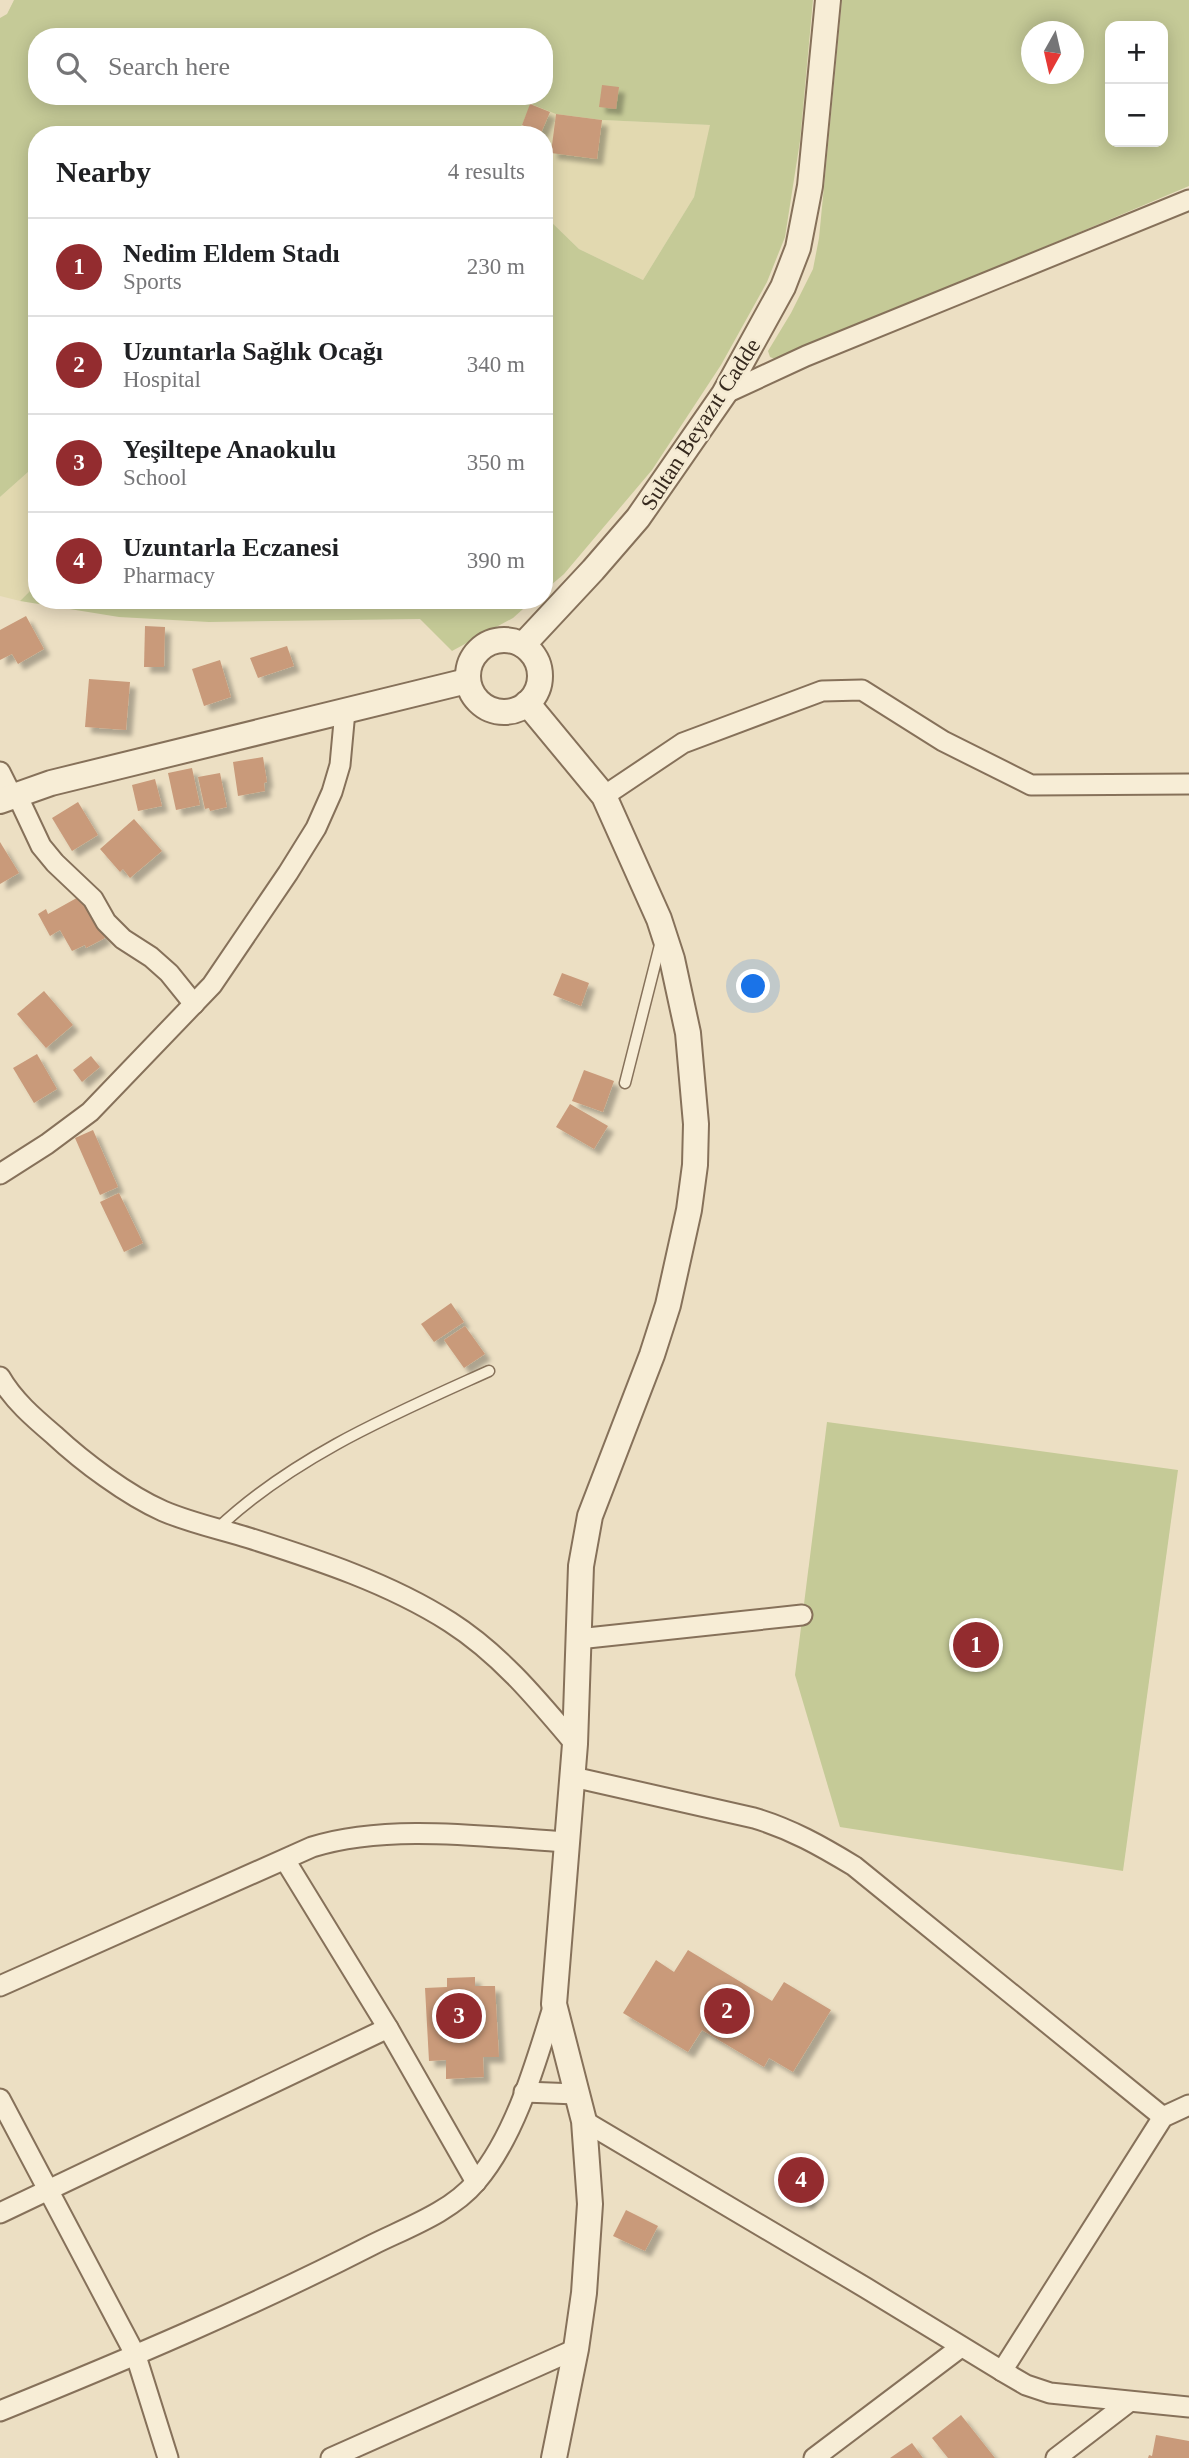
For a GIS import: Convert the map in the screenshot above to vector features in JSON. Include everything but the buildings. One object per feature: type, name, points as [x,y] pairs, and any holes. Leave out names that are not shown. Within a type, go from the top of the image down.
[{"type":"street","name":"Sultan Beyazıt Cadde","points":[[523,645],[638,518],[724,394],[767,320],[799,248],[810,186],[828,0]]},
{"type":"street","points":[[724,394],[806,356],[1189,200]]},
{"type":"street","points":[[512,640],[523,645],[531,652],[540,673],[539,684],[527,703],[504,712],[492,710],[473,694],[467,681],[471,659],[488,643],[512,640]]},
{"type":"street","points":[[10,797],[51,783],[467,681]]},
{"type":"street","points":[[604,796],[683,743],[822,691],[862,690],[943,740],[1031,785],[1189,784]]},
{"type":"street","points":[[0,2411],[136,2356],[404,2229],[462,2196],[476,2182],[503,2140],[524,2092],[554,2004],[573,1777],[581,1566],[590,1516],[652,1355],[668,1304],[687,1222],[695,1165],[696,1124],[688,1033],[672,959],[642,876],[604,796],[527,703]]},
{"type":"street","points":[[0,1174],[90,1112],[194,1004],[219,974],[316,828],[332,792],[340,765],[345,712]]},
{"type":"street","points":[[0,772],[10,797],[55,863],[93,899],[106,922],[123,939],[151,957],[169,973],[194,1004]]},
{"type":"street","points":[[0,1377],[7,1389],[31,1415],[71,1451],[113,1481],[160,1509],[324,1562],[374,1583],[449,1622],[485,1647],[528,1688],[575,1744]]},
{"type":"street","points":[[578,1639],[802,1615]]},
{"type":"street","points":[[573,1777],[754,1818],[781,1826],[814,1841],[854,1866],[1163,2117]]},
{"type":"street","points":[[0,1986],[329,1842],[377,1836],[471,1836],[566,1842]]},
{"type":"street","points":[[285,1860],[388,2028],[476,2182]]},
{"type":"street","points":[[554,2004],[584,2122],[590,2204],[586,2271],[576,2348],[554,2458]]},
{"type":"street","points":[[0,2213],[388,2028]]},
{"type":"street","points":[[524,2092],[578,2094]]},
{"type":"street","points":[[0,2099],[136,2356],[168,2458]]},
{"type":"street","points":[[1002,2371],[1163,2117],[1189,2105]]},
{"type":"street","points":[[584,2122],[1026,2385],[1050,2393],[1189,2407]]},
{"type":"street","points":[[814,2458],[961,2347]]},
{"type":"street","points":[[331,2458],[576,2348]]},
{"type":"street","points":[[1056,2458],[1129,2402]]},
{"type":"lane","points":[[625,1083],[663,931]]},
{"type":"lane","points":[[217,1529],[242,1506],[333,1446],[489,1371]]},
{"type":"shaded area","points":[[530,105],[534,105],[602,120],[711,125],[694,197],[643,280],[579,249],[553,224],[553,126],[522,125]]},
{"type":"shaded area","points":[[28,472],[28,593],[20,601],[0,596],[0,497]]},
{"type":"green space","points":[[14,0],[813,0],[800,141],[785,237],[767,282],[721,365],[652,470],[564,574],[553,583],[553,224],[579,249],[643,280],[694,197],[710,125],[602,120],[556,114],[534,105],[553,105],[553,28],[28,28],[28,105],[531,105],[521,126],[28,126],[28,472],[0,497],[0,18],[7,14]]},
{"type":"green space","points":[[842,0],[1189,0],[1189,186],[777,360],[770,357],[768,351],[813,269],[819,238]]},
{"type":"green space","points":[[28,593],[28,602],[20,601]]},
{"type":"green space","points":[[70,609],[523,609],[513,618],[452,651],[420,619],[209,622],[119,617]]},
{"type":"green space","points":[[827,1422],[1178,1470],[1123,1871],[840,1827],[795,1675]]},
{"type":"place","name":"Nedim Eldem Stadı","points":[[976,1645]]},
{"type":"place","name":"Uzuntarla Sağlık Ocağı","points":[[727,2011]]},
{"type":"place","name":"Yeşiltepe Anaokulu","points":[[459,2016]]},
{"type":"place","name":"Uzuntarla Eczanesi","points":[[801,2180]]}]
